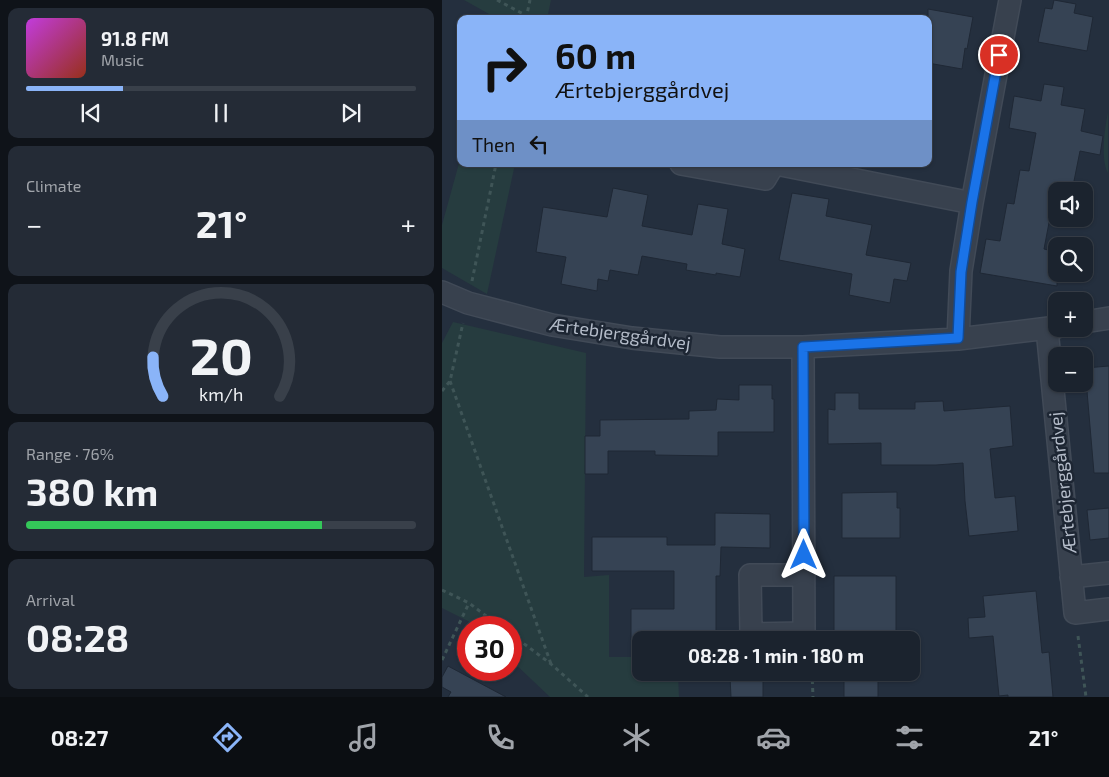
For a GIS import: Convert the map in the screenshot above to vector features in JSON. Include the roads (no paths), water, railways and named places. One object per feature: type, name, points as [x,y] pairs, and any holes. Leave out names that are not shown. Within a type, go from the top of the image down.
[{"type":"street","points":[[958,338],[961,272],[972,202],[1010,0]]},
{"type":"street","points":[[698,167],[765,179],[773,167]]},
{"type":"street","points":[[791,167],[972,202]]},
{"type":"street","name":"Ærtebjerggårdvej","points":[[442,292],[468,302],[552,325],[632,338],[720,347],[803,347],[958,338],[1048,328]]},
{"type":"street","points":[[1093,320],[1108,318]]},
{"type":"street","name":"Ærtebjerggårdvej","points":[[1053,337],[1075,613],[1108,609]]},
{"type":"street","points":[[803,347],[804,575]]},
{"type":"street","name":"Ærtebjerggårdvej","points":[[1071,577],[1108,573]]}]
